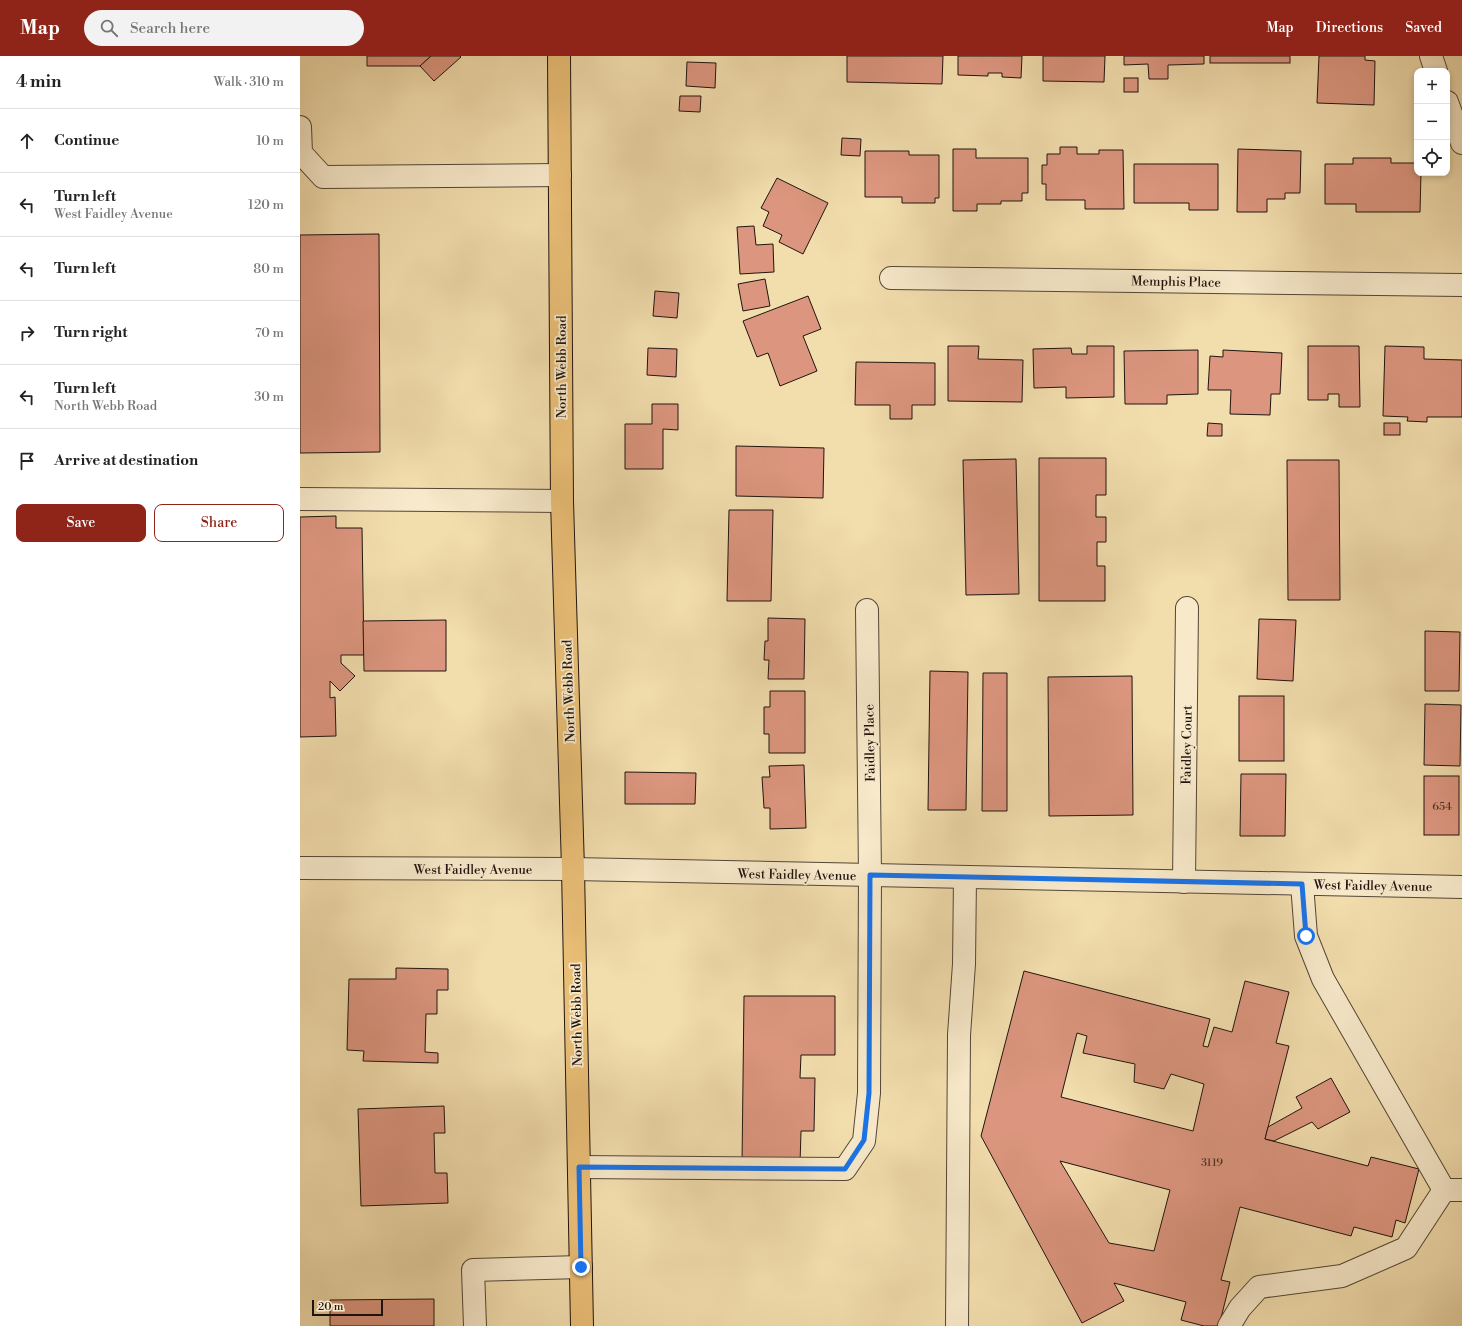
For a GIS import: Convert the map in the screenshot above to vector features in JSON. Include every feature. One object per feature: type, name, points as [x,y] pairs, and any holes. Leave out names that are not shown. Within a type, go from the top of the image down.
[{"type":"main road","name":"North Webb Road","points":[[559,56],[562,501],[573,869],[582,1326]]},
{"type":"street","points":[[1431,56],[1435,68]]},
{"type":"street","points":[[1448,104],[1462,143]]},
{"type":"street","points":[[300,127],[301,153],[323,177],[560,175]]},
{"type":"street","name":"Memphis Place","points":[[891,278],[1462,285]]},
{"type":"street","points":[[300,500],[562,501]]},
{"type":"street","name":"Faidley Court","points":[[1184,882],[1187,608]]},
{"type":"street","name":"Faidley Place","points":[[579,1167],[845,1169],[864,1140],[869,1093],[870,875],[867,610]]},
{"type":"street","name":"West Faidley Avenue","points":[[300,868],[573,869],[1462,887]]},
{"type":"street","points":[[957,1326],[959,1035],[964,964],[965,877]]},
{"type":"street","points":[[1229,1326],[1240,1308],[1259,1287],[1342,1276],[1406,1248],[1453,1190],[1322,979],[1306,936],[1302,884]]},
{"type":"street","points":[[475,1326],[474,1270],[581,1267]]},
{"type":"building","points":[[367,56],[431,56],[420,66],[367,66]]},
{"type":"building","points":[[431,56],[461,57],[434,81],[420,66]]},
{"type":"building","points":[[847,56],[943,56],[942,84],[847,82]]},
{"type":"building","points":[[958,56],[1022,56],[1021,78],[1002,77],[1002,73],[988,73],[988,76],[958,75]]},
{"type":"building","points":[[1043,56],[1105,56],[1104,82],[1043,81]]},
{"type":"building","points":[[1124,56],[1204,56],[1204,64],[1168,65],[1168,79],[1149,79],[1148,64],[1124,65]]},
{"type":"building","points":[[1210,56],[1290,56],[1290,63],[1210,63]]},
{"type":"building","points":[[1319,56],[1365,56],[1365,60],[1375,61],[1374,105],[1317,103]]},
{"type":"building","points":[[687,62],[716,63],[715,88],[686,86]]},
{"type":"building","points":[[1124,78],[1138,78],[1138,92],[1124,92]]},
{"type":"building","points":[[680,96],[701,96],[700,112],[679,111]]},
{"type":"building","points":[[842,138],[861,139],[860,156],[841,155]]},
{"type":"building","points":[[1060,147],[1077,147],[1077,154],[1099,154],[1099,150],[1123,150],[1124,209],[1085,209],[1085,200],[1046,200],[1046,184],[1042,184],[1042,165],[1047,165],[1047,154],[1060,154]]},
{"type":"building","points":[[953,149],[976,149],[976,158],[1028,158],[1028,193],[1022,193],[1022,201],[1001,201],[1001,204],[977,204],[977,211],[953,211]]},
{"type":"building","points":[[1238,149],[1301,151],[1300,193],[1285,193],[1285,199],[1267,199],[1267,212],[1237,212]]},
{"type":"building","points":[[865,151],[909,151],[909,155],[939,155],[939,198],[935,198],[935,203],[902,203],[902,197],[865,197]]},
{"type":"building","points":[[1353,158],[1391,158],[1391,163],[1414,163],[1414,176],[1421,176],[1420,212],[1356,212],[1356,204],[1325,204],[1325,164],[1353,164]]},
{"type":"building","points":[[1134,164],[1218,164],[1218,210],[1189,210],[1189,203],[1134,203]]},
{"type":"building","points":[[777,178],[828,203],[803,254],[779,242],[782,235],[763,226],[769,212],[761,208]]},
{"type":"building","points":[[754,226],[756,245],[773,244],[774,272],[740,274],[737,227]]},
{"type":"building","points":[[379,234],[380,452],[300,453],[300,235]]},
{"type":"building","points":[[765,279],[770,306],[743,311],[738,284]]},
{"type":"building","points":[[655,291],[679,293],[677,318],[653,316]]},
{"type":"building","points":[[808,296],[821,329],[803,336],[817,371],[780,386],[768,353],[757,357],[743,321]]},
{"type":"building","points":[[948,346],[979,346],[978,359],[1023,360],[1022,402],[948,401]]},
{"type":"building","points":[[1087,346],[1114,346],[1114,397],[1066,398],[1066,387],[1034,388],[1033,349],[1071,348],[1072,354],[1087,354]]},
{"type":"building","points":[[1308,346],[1359,346],[1360,407],[1339,407],[1339,394],[1328,394],[1328,400],[1308,400]]},
{"type":"building","points":[[1385,346],[1424,347],[1424,359],[1462,360],[1462,417],[1427,417],[1427,422],[1407,421],[1408,417],[1383,416]]},
{"type":"building","points":[[648,348],[677,349],[676,377],[647,375]]},
{"type":"building","points":[[1198,350],[1198,394],[1167,395],[1167,404],[1125,404],[1124,351]]},
{"type":"building","points":[[1223,350],[1282,353],[1280,394],[1271,394],[1270,415],[1230,414],[1231,390],[1208,390],[1210,356],[1223,357]]},
{"type":"building","points":[[856,362],[935,363],[935,405],[912,405],[912,419],[890,419],[890,405],[855,405]]},
{"type":"building","points":[[652,404],[678,404],[678,430],[663,429],[663,469],[625,469],[625,424],[652,424]]},
{"type":"building","points":[[1208,423],[1222,424],[1222,436],[1207,436]]},
{"type":"building","points":[[1384,423],[1400,423],[1400,435],[1384,435]]},
{"type":"building","points":[[736,446],[824,448],[823,498],[736,496]]},
{"type":"building","points":[[1039,458],[1106,458],[1106,495],[1096,495],[1096,517],[1106,517],[1106,542],[1097,542],[1097,566],[1105,566],[1105,601],[1039,601]]},
{"type":"building","points":[[1016,459],[1019,594],[966,595],[963,460]]},
{"type":"building","points":[[1287,460],[1339,460],[1340,600],[1288,600]]},
{"type":"building","points":[[729,510],[773,510],[771,601],[727,601]]},
{"type":"building","points":[[336,516],[336,528],[362,528],[364,655],[341,655],[341,663],[355,676],[340,691],[330,681],[330,698],[335,697],[336,736],[300,737],[300,517]]},
{"type":"building","points":[[768,618],[805,619],[804,679],[768,679],[769,660],[764,660],[765,641],[768,641]]},
{"type":"building","points":[[1259,619],[1296,620],[1293,681],[1257,679]]},
{"type":"building","points":[[446,620],[446,671],[364,671],[363,621]]},
{"type":"building","points":[[1425,631],[1460,632],[1459,691],[1425,691]]},
{"type":"building","points":[[930,671],[968,672],[966,810],[928,810]]},
{"type":"building","points":[[983,673],[1007,673],[1007,811],[982,811]]},
{"type":"building","points":[[1132,676],[1133,815],[1049,816],[1048,677]]},
{"type":"building","points":[[770,691],[805,691],[805,753],[769,753],[769,734],[764,734],[764,707],[770,707]]},
{"type":"building","points":[[1239,696],[1284,696],[1284,761],[1239,761]]},
{"type":"building","points":[[1425,704],[1461,705],[1460,766],[1424,765]]},
{"type":"building","points":[[804,765],[806,828],[770,829],[770,808],[764,808],[762,777],[770,777],[769,766]]},
{"type":"building","points":[[625,772],[696,773],[695,804],[625,804]]},
{"type":"building","points":[[1241,774],[1286,774],[1285,836],[1240,836]]},
{"type":"building","points":[[1424,776],[1459,776],[1459,835],[1424,835]]},
{"type":"building","points":[[396,968],[448,969],[448,990],[437,990],[437,1014],[426,1014],[425,1052],[438,1053],[438,1063],[363,1061],[364,1051],[347,1050],[349,979],[396,979]]},
{"type":"building","points":[[1024,971],[1210,1019],[1203,1046],[1208,1047],[1214,1027],[1232,1032],[1245,981],[1289,992],[1276,1043],[1289,1046],[1265,1139],[1368,1166],[1371,1157],[1419,1169],[1405,1223],[1396,1220],[1392,1237],[1354,1227],[1351,1236],[1240,1207],[1221,1280],[1230,1282],[1219,1326],[1204,1326],[1181,1320],[1186,1302],[1114,1283],[1124,1301],[1082,1323],[981,1136]],"holes":[[[1077,1033],[1087,1036],[1083,1053],[1135,1064],[1134,1082],[1164,1089],[1171,1074],[1204,1084],[1193,1131],[1061,1097]],[[1060,1161],[1170,1190],[1154,1251],[1109,1243]]]},
{"type":"building","points":[[744,996],[835,996],[835,1055],[801,1055],[800,1078],[815,1078],[814,1131],[801,1131],[800,1164],[742,1164]]},
{"type":"building","points":[[1331,1078],[1350,1112],[1318,1129],[1312,1122],[1274,1141],[1265,1139],[1268,1127],[1302,1108],[1296,1097]]},
{"type":"building","points":[[444,1106],[445,1133],[434,1133],[435,1173],[447,1173],[448,1203],[361,1206],[358,1109]]},
{"type":"building","points":[[434,1299],[434,1326],[330,1326],[330,1300]]},
{"type":"route","points":[[581,1267],[579,1167],[845,1169],[864,1140],[869,1093],[870,875],[1302,884],[1306,936]]}]
